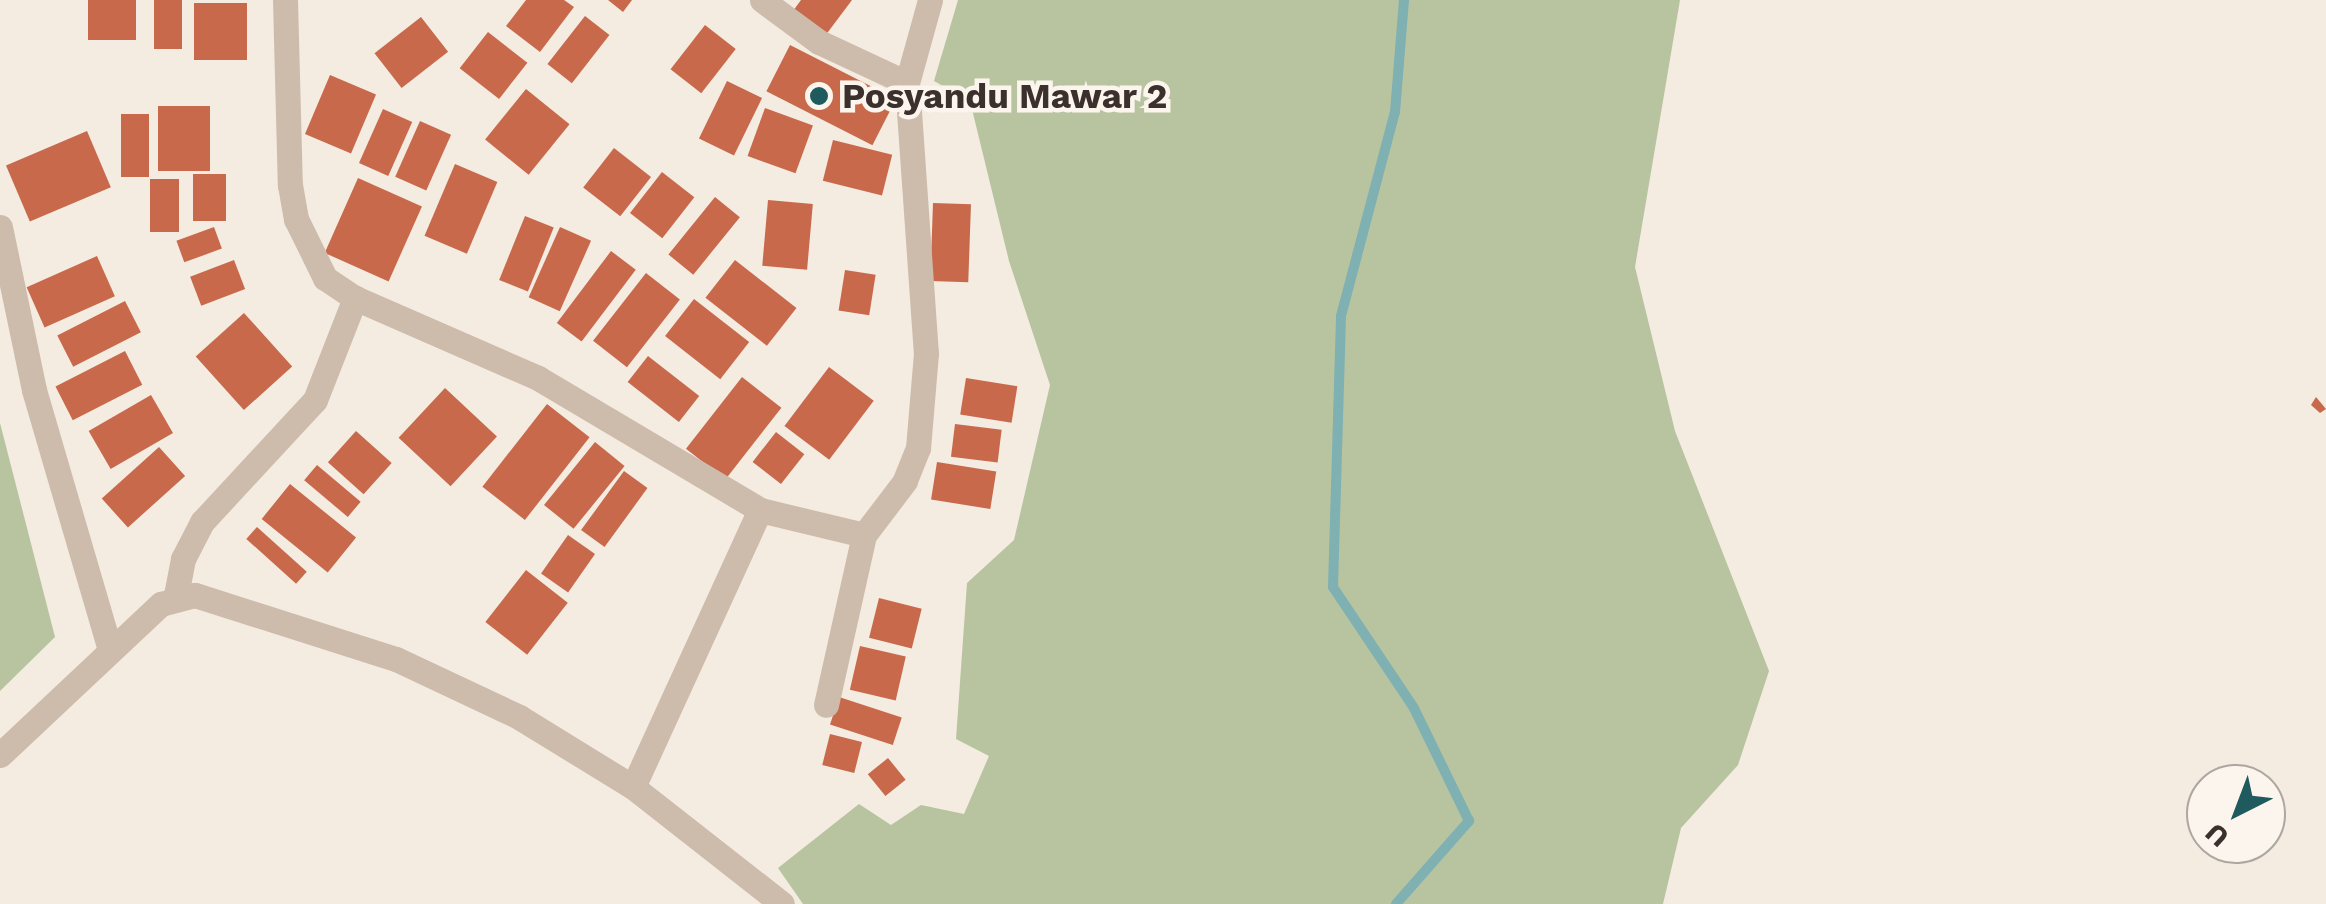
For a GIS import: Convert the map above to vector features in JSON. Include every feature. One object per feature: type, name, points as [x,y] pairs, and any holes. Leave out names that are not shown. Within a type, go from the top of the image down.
[{"type":"street","points":[[285,0],[296,219],[326,278],[355,298],[538,378],[760,510],[864,536]]},
{"type":"street","points":[[762,0],[818,42],[907,83]]},
{"type":"street","points":[[826,705],[864,536],[905,480],[918,448],[926,353],[907,83],[930,0]]},
{"type":"street","points":[[0,227],[34,390],[110,650]]},
{"type":"street","points":[[0,755],[110,650],[176,595],[183,559],[202,522],[314,400],[355,298]]},
{"type":"street","points":[[633,787],[760,510]]},
{"type":"street","points":[[176,595],[195,595],[396,658],[519,717],[633,787],[782,904]]},
{"type":"green space","points":[[958,0],[1680,0],[1635,267],[1675,431],[1769,671],[1738,765],[1681,828],[1663,904],[803,904],[778,868],[859,804],[891,825],[921,805],[964,814],[989,756],[956,739],[967,583],[1014,540],[1050,385],[1009,261],[970,101],[934,81]]},
{"type":"green space","points":[[0,423],[55,637],[0,691]]},
{"type":"building","points":[[88,0],[136,0],[136,40],[88,40]]},
{"type":"building","points":[[154,0],[182,0],[182,49],[154,49]]},
{"type":"building","points":[[526,0],[564,0],[574,7],[540,52],[506,26]]},
{"type":"building","points":[[608,0],[632,0],[623,12]]},
{"type":"building","points":[[801,0],[852,0],[825,36],[793,11]]},
{"type":"building","points":[[194,3],[247,3],[247,60],[194,60]]},
{"type":"building","points":[[585,16],[609,35],[572,83],[547,64]]},
{"type":"building","points":[[421,17],[448,52],[402,88],[375,53]]},
{"type":"building","points":[[705,25],[736,49],[701,93],[671,69]]},
{"type":"building","points":[[488,32],[527,63],[499,99],[460,68]]},
{"type":"building","points":[[790,45],[896,99],[872,145],[766,91]]},
{"type":"building","points":[[330,75],[376,95],[351,153],[305,134]]},
{"type":"building","points":[[727,81],[762,98],[734,156],[699,139]]},
{"type":"building","points":[[526,89],[570,124],[529,175],[485,140]]},
{"type":"building","points":[[158,106],[210,106],[210,171],[158,171]]},
{"type":"building","points":[[765,108],[813,125],[795,173],[748,156]]},
{"type":"building","points":[[383,109],[412,122],[388,176],[359,163]]},
{"type":"building","points":[[121,114],[149,114],[149,177],[121,177]]},
{"type":"building","points":[[420,121],[451,135],[426,191],[395,177]]},
{"type":"building","points":[[87,131],[111,187],[30,222],[6,165]]},
{"type":"building","points":[[833,140],[892,155],[882,196],[823,181]]},
{"type":"building","points":[[614,148],[651,177],[620,216],[583,187]]},
{"type":"building","points":[[455,164],[497,182],[467,254],[425,236]]},
{"type":"building","points":[[662,172],[694,197],[662,238],[630,213]]},
{"type":"building","points":[[193,174],[226,174],[226,221],[193,221]]},
{"type":"building","points":[[358,178],[422,206],[389,281],[325,253]]},
{"type":"building","points":[[150,179],[179,179],[179,232],[150,232]]},
{"type":"building","points":[[715,197],[740,217],[693,275],[668,255]]},
{"type":"building","points":[[768,200],[813,204],[807,270],[762,266]]},
{"type":"building","points":[[933,203],[971,204],[968,282],[930,281]]},
{"type":"building","points":[[525,216],[554,228],[528,292],[499,280]]},
{"type":"building","points":[[214,227],[222,249],[184,262],[176,241]]},
{"type":"building","points":[[560,227],[591,241],[560,311],[529,297]]},
{"type":"building","points":[[611,251],[636,270],[582,342],[557,323]]},
{"type":"building","points":[[97,256],[115,296],[45,328],[27,287]]},
{"type":"building","points":[[234,260],[245,289],[201,306],[190,277]]},
{"type":"building","points":[[735,260],[796,308],[767,346],[705,298]]},
{"type":"building","points":[[845,270],[876,275],[869,315],[839,310]]},
{"type":"building","points":[[646,273],[680,299],[627,367],[593,341]]},
{"type":"building","points":[[694,299],[749,342],[720,379],[665,336]]},
{"type":"building","points":[[125,301],[141,332],[73,367],[57,336]]},
{"type":"building","points":[[244,313],[292,367],[244,410],[196,356]]},
{"type":"building","points":[[125,351],[142,385],[73,420],[56,386]]},
{"type":"building","points":[[648,356],[699,396],[679,422],[628,382]]},
{"type":"building","points":[[829,367],[874,401],[829,460],[784,426]]},
{"type":"building","points":[[742,377],[781,408],[725,479],[686,449]]},
{"type":"building","points":[[966,378],[1017,386],[1012,423],[960,415]]},
{"type":"building","points":[[445,388],[497,436],[451,486],[399,438]]},
{"type":"building","points":[[151,395],[173,433],[111,469],[89,431]]},
{"type":"building","points":[[2316,397],[2326,409],[2320,413],[2311,405]]},
{"type":"building","points":[[547,404],[590,437],[525,520],[482,487]]},
{"type":"building","points":[[955,424],[1002,430],[998,462],[951,457]]},
{"type":"building","points":[[356,431],[392,463],[364,494],[328,462]]},
{"type":"building","points":[[776,432],[804,454],[781,484],[753,462]]},
{"type":"building","points":[[595,442],[625,466],[574,529],[544,505]]},
{"type":"building","points":[[159,447],[185,476],[128,528],[102,499]]},
{"type":"building","points":[[937,462],[996,471],[990,509],[931,500]]},
{"type":"building","points":[[317,465],[361,502],[348,517],[304,480]]},
{"type":"building","points":[[624,471],[647,488],[605,547],[581,530]]},
{"type":"building","points":[[290,484],[356,537],[328,572],[262,519]]},
{"type":"building","points":[[257,527],[307,572],[296,584],[246,539]]},
{"type":"building","points":[[568,535],[595,554],[568,592],[541,574]]},
{"type":"building","points":[[526,570],[568,603],[527,655],[485,622]]},
{"type":"building","points":[[879,598],[922,609],[912,648],[869,638]]},
{"type":"building","points":[[860,646],[906,657],[896,700],[850,690]]},
{"type":"building","points":[[839,697],[902,717],[893,745],[830,725]]},
{"type":"building","points":[[830,734],[862,742],[854,773],[822,765]]},
{"type":"building","points":[[888,758],[906,780],[885,796],[868,774]]},
{"type":"waterway","points":[[1396,904],[1469,821],[1414,708],[1333,587],[1341,316],[1395,112],[1404,0]]},
{"type":"place","name":"Posyandu Mawar 2","points":[[819,96]]}]
